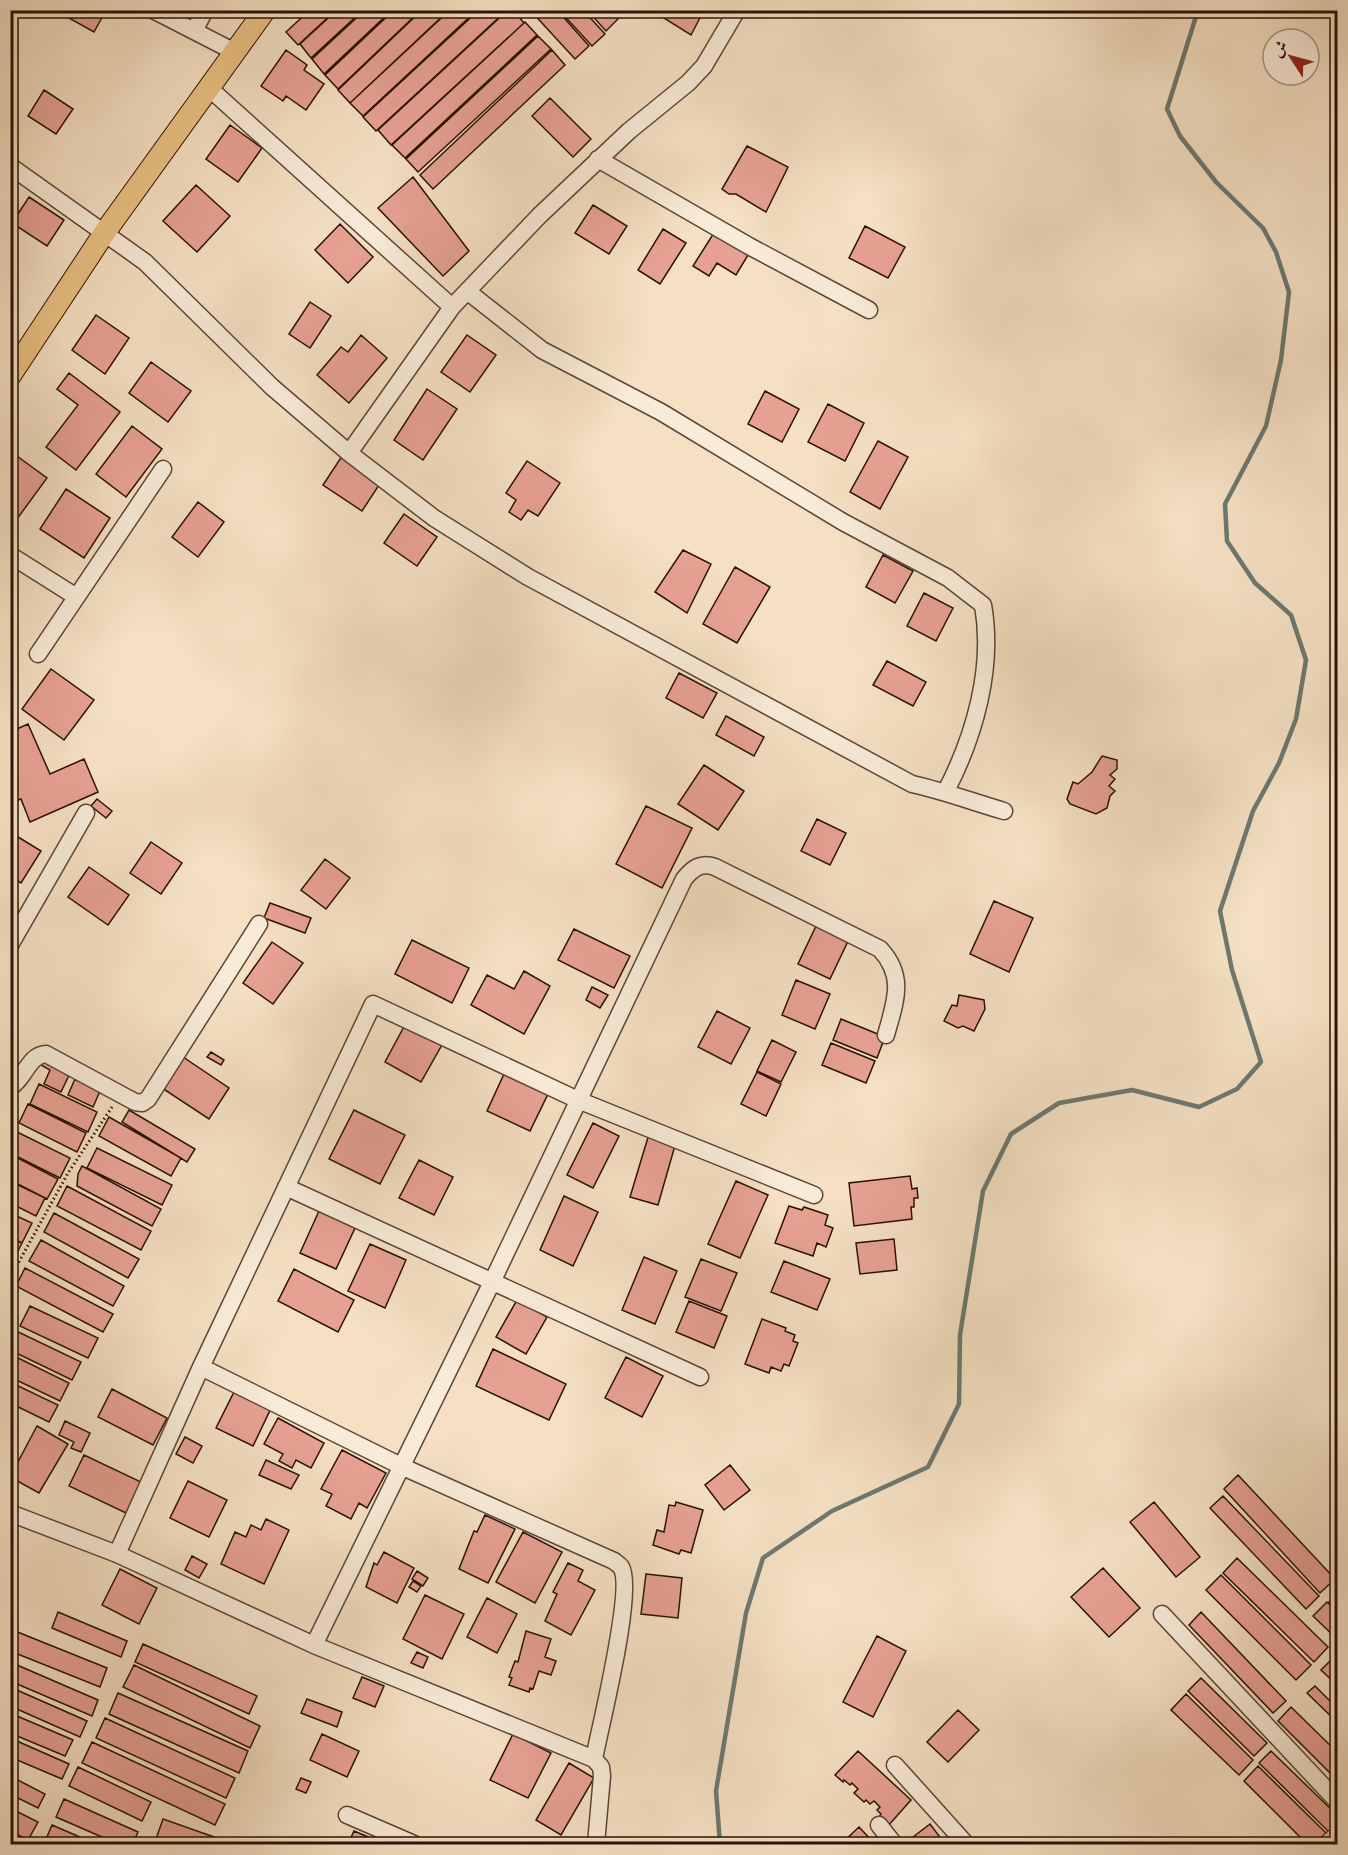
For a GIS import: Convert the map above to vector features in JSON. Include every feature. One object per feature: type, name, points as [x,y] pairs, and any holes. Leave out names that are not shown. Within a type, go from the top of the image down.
[{"type":"main road","points":[[10,375],[105,232],[265,10]]},
{"type":"main road","points":[[1330,1845],[1338,1837]]},
{"type":"street","points":[[153,10],[235,52]]},
{"type":"street","points":[[194,31],[205,10]]},
{"type":"street","points":[[349,453],[452,307],[598,159],[704,66],[737,10]]},
{"type":"street","points":[[209,88],[452,307]]},
{"type":"street","points":[[598,159],[749,246],[869,310]]},
{"type":"street","points":[[10,166],[105,232],[168,283],[265,380],[349,453],[434,518],[528,577],[912,784],[946,791],[968,801],[1004,811]]},
{"type":"street","points":[[467,291],[542,350],[661,412],[843,522],[948,578],[982,605],[988,634],[982,684],[964,756],[946,791]]},
{"type":"street","points":[[39,654],[75,596],[163,469]]},
{"type":"street","points":[[10,555],[75,596]]},
{"type":"street","points":[[10,945],[86,813]]},
{"type":"street","points":[[314,1645],[492,1282],[684,879],[693,869],[702,865],[716,867],[880,949],[892,962],[897,989],[886,1035]]},
{"type":"street","points":[[10,1087],[20,1080],[34,1058],[46,1054],[135,1102],[142,1103],[148,1099],[259,924]]},
{"type":"street","points":[[117,1554],[201,1367],[373,1004],[578,1101],[814,1194]]},
{"type":"street","points":[[286,1187],[700,1377]]},
{"type":"street","points":[[201,1367],[402,1467],[614,1561],[621,1567],[624,1577],[622,1611],[594,1759]]},
{"type":"street","points":[[10,1513],[117,1554],[314,1645],[594,1759],[601,1767],[602,1776],[596,1845]]},
{"type":"street","points":[[1162,1614],[1338,1802]]},
{"type":"street","points":[[895,1765],[966,1845]]},
{"type":"street","points":[[347,1815],[414,1845]]},
{"type":"street","points":[[879,1825],[894,1845]]},
{"type":"path","points":[[10,1278],[68,1173],[121,1093]]},
{"type":"building","points":[[10,10],[21,10],[10,25]]},
{"type":"building","points":[[70,10],[106,10],[94,32],[67,17]]},
{"type":"building","points":[[310,10],[336,10],[298,45],[286,32]]},
{"type":"building","points":[[337,10],[363,10],[311,58],[300,44]]},
{"type":"building","points":[[365,10],[392,10],[324,74],[312,59]]},
{"type":"building","points":[[394,10],[421,10],[338,89],[325,75]]},
{"type":"building","points":[[422,10],[449,10],[350,103],[338,90]]},
{"type":"building","points":[[450,10],[477,10],[363,116],[350,103]]},
{"type":"building","points":[[479,10],[507,10],[376,131],[363,117]]},
{"type":"building","points":[[508,10],[513,10],[524,23],[391,145],[378,130]]},
{"type":"building","points":[[530,10],[557,10],[589,46],[575,59]]},
{"type":"building","points":[[559,10],[583,10],[605,34],[592,46]]},
{"type":"building","points":[[587,10],[611,10],[618,19],[606,31]]},
{"type":"building","points":[[651,10],[704,10],[691,35]]},
{"type":"building","points":[[525,22],[537,35],[405,158],[392,145]]},
{"type":"building","points":[[538,36],[551,49],[418,172],[406,159]]},
{"type":"building","points":[[286,50],[307,65],[304,70],[324,84],[306,110],[286,96],[283,101],[261,86]]},
{"type":"building","points":[[552,50],[565,65],[433,189],[420,175]]},
{"type":"building","points":[[44,90],[73,109],[56,134],[28,116]]},
{"type":"building","points":[[550,98],[591,139],[573,157],[532,116]]},
{"type":"building","points":[[230,125],[262,148],[238,182],[206,159]]},
{"type":"building","points":[[747,146],[788,167],[766,212],[736,194],[729,194],[722,189]]},
{"type":"building","points":[[413,177],[469,251],[443,276],[378,208]]},
{"type":"building","points":[[196,185],[230,216],[197,252],[163,221]]},
{"type":"building","points":[[29,197],[64,220],[47,246],[12,223]]},
{"type":"building","points":[[593,205],[627,226],[609,254],[575,233]]},
{"type":"building","points":[[340,224],[373,257],[348,283],[315,250]]},
{"type":"building","points":[[865,226],[905,247],[888,278],[849,258]]},
{"type":"building","points":[[717,228],[751,250],[736,275],[717,263],[709,276],[693,266]]},
{"type":"building","points":[[663,229],[686,243],[660,284],[638,270]]},
{"type":"building","points":[[310,302],[331,316],[310,348],[289,334]]},
{"type":"building","points":[[96,315],[129,338],[105,374],[72,350]]},
{"type":"building","points":[[361,335],[387,358],[349,403],[317,375],[341,347],[348,352]]},
{"type":"building","points":[[467,335],[496,355],[470,392],[441,372]]},
{"type":"building","points":[[151,362],[191,391],[168,422],[129,393]]},
{"type":"building","points":[[69,373],[120,412],[76,470],[46,447],[78,405],[57,389]]},
{"type":"building","points":[[427,389],[457,409],[423,460],[394,440]]},
{"type":"building","points":[[765,391],[799,409],[782,442],[748,424]]},
{"type":"building","points":[[828,404],[864,423],[845,461],[808,442]]},
{"type":"building","points":[[132,426],[162,449],[126,497],[96,474]]},
{"type":"building","points":[[878,441],[908,457],[880,509],[850,492]]},
{"type":"building","points":[[10,451],[47,478],[14,523],[10,521]]},
{"type":"building","points":[[342,456],[381,482],[362,511],[323,485]]},
{"type":"building","points":[[527,461],[560,483],[538,516],[528,510],[521,520],[509,512],[516,500],[506,493]]},
{"type":"building","points":[[66,489],[110,518],[84,558],[40,529]]},
{"type":"building","points":[[198,502],[224,522],[198,557],[172,537]]},
{"type":"building","points":[[404,514],[437,537],[417,566],[384,543]]},
{"type":"building","points":[[683,550],[711,564],[687,613],[655,592]]},
{"type":"building","points":[[883,555],[913,571],[895,603],[866,587]]},
{"type":"building","points":[[735,567],[770,587],[737,643],[703,624]]},
{"type":"building","points":[[924,593],[953,608],[936,641],[907,626]]},
{"type":"building","points":[[887,661],[926,682],[913,706],[873,685]]},
{"type":"building","points":[[51,669],[94,700],[64,740],[22,709]]},
{"type":"building","points":[[679,673],[717,693],[703,718],[666,698]]},
{"type":"building","points":[[726,716],[764,737],[754,756],[716,735]]},
{"type":"building","points":[[28,724],[50,774],[84,759],[98,792],[30,822],[21,799],[10,803],[10,764],[14,762],[10,755],[10,732]]},
{"type":"building","points":[[1102,756],[1117,760],[1117,769],[1110,775],[1115,779],[1109,786],[1115,791],[1110,796],[1107,808],[1096,814],[1070,804],[1067,799],[1073,782],[1078,784],[1092,772]]},
{"type":"building","points":[[704,765],[744,791],[718,830],[678,804]]},
{"type":"building","points":[[97,799],[112,811],[106,818],[91,806]]},
{"type":"building","points":[[646,806],[692,828],[662,888],[616,864]]},
{"type":"building","points":[[817,819],[846,833],[830,865],[801,851]]},
{"type":"building","points":[[10,832],[41,851],[21,883],[10,876]]},
{"type":"building","points":[[151,842],[182,863],[161,894],[130,873]]},
{"type":"building","points":[[325,859],[350,878],[326,909],[301,890]]},
{"type":"building","points":[[89,867],[129,895],[108,925],[68,897]]},
{"type":"building","points":[[994,901],[1033,918],[1009,972],[970,954]]},
{"type":"building","points":[[270,903],[311,918],[305,933],[264,918]]},
{"type":"building","points":[[817,924],[849,939],[830,979],[798,964]]},
{"type":"building","points":[[574,929],[630,956],[614,988],[558,960]]},
{"type":"building","points":[[412,940],[469,968],[452,1003],[395,974]]},
{"type":"building","points":[[272,942],[303,963],[273,1004],[243,983]]},
{"type":"building","points":[[524,971],[550,986],[524,1034],[471,1005],[487,975],[514,989]]},
{"type":"building","points":[[796,980],[830,994],[815,1029],[782,1015]]},
{"type":"building","points":[[592,987],[608,995],[600,1008],[586,1000]]},
{"type":"building","points":[[959,995],[984,1000],[985,1009],[974,1031],[963,1026],[958,1028],[944,1021],[952,1005],[957,1006]]},
{"type":"building","points":[[717,1011],[750,1028],[731,1064],[698,1047]]},
{"type":"building","points":[[841,1019],[885,1037],[877,1058],[833,1040]]},
{"type":"building","points":[[406,1023],[443,1043],[421,1082],[385,1062]]},
{"type":"building","points":[[772,1040],[796,1052],[781,1082],[757,1071]]},
{"type":"building","points":[[831,1043],[875,1061],[866,1083],[822,1065]]},
{"type":"building","points":[[211,1052],[224,1060],[221,1065],[207,1057]]},
{"type":"building","points":[[183,1057],[229,1088],[209,1119],[162,1088]]},
{"type":"building","points":[[44,1058],[71,1071],[61,1092],[44,1084],[50,1070],[41,1065]]},
{"type":"building","points":[[757,1072],[781,1084],[766,1116],[741,1104]]},
{"type":"building","points":[[504,1074],[548,1094],[530,1131],[487,1111]]},
{"type":"building","points":[[75,1079],[100,1091],[93,1107],[68,1095]]},
{"type":"building","points":[[39,1084],[97,1112],[88,1132],[30,1104]]},
{"type":"building","points":[[28,1104],[86,1133],[77,1152],[19,1123]]},
{"type":"building","points":[[129,1110],[195,1149],[187,1162],[122,1122]]},
{"type":"building","points":[[354,1110],[405,1135],[380,1184],[329,1159]]},
{"type":"building","points":[[109,1117],[181,1158],[171,1176],[99,1136]]},
{"type":"building","points":[[593,1123],[619,1136],[593,1188],[567,1175]]},
{"type":"building","points":[[13,1130],[70,1158],[60,1178],[10,1153]]},
{"type":"building","points":[[649,1134],[676,1142],[658,1205],[630,1197]]},
{"type":"building","points":[[97,1148],[172,1185],[162,1205],[87,1168]]},
{"type":"building","points":[[10,1154],[58,1179],[47,1199],[10,1180]]},
{"type":"building","points":[[419,1160],[453,1177],[434,1215],[399,1198]]},
{"type":"building","points":[[82,1166],[161,1209],[152,1226],[77,1186],[78,1174]]},
{"type":"building","points":[[910,1176],[912,1189],[917,1188],[918,1198],[914,1198],[914,1207],[911,1207],[912,1219],[854,1226],[849,1183]]},
{"type":"building","points":[[10,1181],[45,1198],[36,1216],[10,1203]]},
{"type":"building","points":[[736,1181],[768,1195],[740,1258],[708,1244]]},
{"type":"building","points":[[67,1186],[151,1231],[141,1250],[57,1206]]},
{"type":"building","points":[[564,1196],[598,1212],[573,1266],[540,1250]]},
{"type":"building","points":[[789,1206],[802,1210],[804,1207],[828,1215],[825,1225],[833,1228],[826,1247],[817,1243],[813,1256],[775,1243]]},
{"type":"building","points":[[319,1211],[355,1228],[336,1269],[300,1253]]},
{"type":"building","points":[[10,1213],[32,1223],[22,1243],[10,1237]]},
{"type":"building","points":[[54,1213],[139,1259],[128,1278],[44,1232]]},
{"type":"building","points":[[10,1238],[22,1243],[12,1263],[10,1262]]},
{"type":"building","points":[[894,1239],[897,1270],[860,1274],[856,1243]]},
{"type":"building","points":[[41,1240],[124,1286],[113,1306],[29,1261]]},
{"type":"building","points":[[370,1244],[406,1260],[385,1308],[348,1291]]},
{"type":"building","points":[[644,1257],[677,1271],[655,1324],[622,1310]]},
{"type":"building","points":[[701,1259],[737,1273],[721,1311],[685,1297]]},
{"type":"building","points":[[784,1261],[830,1279],[817,1310],[771,1292]]},
{"type":"building","points":[[25,1268],[113,1314],[103,1332],[16,1286]]},
{"type":"building","points":[[294,1269],[354,1300],[338,1332],[278,1301]]},
{"type":"building","points":[[517,1300],[547,1317],[526,1354],[496,1337]]},
{"type":"building","points":[[689,1301],[727,1316],[714,1348],[676,1332]]},
{"type":"building","points":[[30,1306],[98,1338],[88,1358],[20,1326]]},
{"type":"building","points":[[762,1319],[786,1328],[785,1331],[795,1335],[793,1341],[798,1343],[789,1366],[784,1364],[781,1371],[771,1367],[769,1373],[745,1364]]},
{"type":"building","points":[[10,1328],[81,1362],[72,1380],[10,1350]]},
{"type":"building","points":[[493,1349],[566,1384],[549,1420],[476,1386]]},
{"type":"building","points":[[10,1354],[69,1383],[60,1401],[10,1377]]},
{"type":"building","points":[[626,1357],[663,1376],[642,1417],[605,1398]]},
{"type":"building","points":[[10,1382],[58,1405],[49,1422],[10,1403]]},
{"type":"building","points":[[236,1388],[272,1406],[253,1446],[216,1428]]},
{"type":"building","points":[[112,1389],[167,1418],[153,1445],[98,1417]]},
{"type":"building","points":[[278,1418],[324,1443],[311,1468],[296,1460],[292,1468],[279,1461],[283,1454],[264,1444]]},
{"type":"building","points":[[65,1421],[90,1433],[81,1452],[71,1448],[74,1442],[59,1435]]},
{"type":"building","points":[[37,1426],[68,1444],[39,1493],[10,1477]]},
{"type":"building","points":[[185,1437],[202,1446],[193,1463],[176,1454]]},
{"type":"building","points":[[342,1450],[386,1473],[367,1508],[359,1503],[351,1519],[326,1506],[332,1494],[321,1489]]},
{"type":"building","points":[[84,1455],[141,1482],[126,1513],[69,1486]]},
{"type":"building","points":[[266,1460],[299,1475],[291,1489],[259,1475]]},
{"type":"building","points":[[730,1465],[750,1490],[724,1510],[705,1485]]},
{"type":"building","points":[[1238,1475],[1335,1579],[1320,1593],[1224,1489]]},
{"type":"building","points":[[188,1481],[227,1500],[209,1537],[170,1518]]},
{"type":"building","points":[[1223,1496],[1319,1596],[1306,1609],[1210,1508]]},
{"type":"building","points":[[676,1502],[703,1510],[691,1553],[681,1550],[679,1554],[653,1545],[657,1530],[664,1532],[669,1505],[675,1506]]},
{"type":"building","points":[[1154,1502],[1200,1557],[1176,1577],[1130,1522]]},
{"type":"building","points":[[485,1515],[515,1529],[488,1583],[459,1569],[474,1531],[477,1532]]},
{"type":"building","points":[[266,1519],[289,1530],[264,1584],[221,1564],[235,1532],[246,1537],[251,1525],[261,1530]]},
{"type":"building","points":[[523,1532],[562,1552],[535,1603],[496,1582]]},
{"type":"building","points":[[384,1552],[414,1568],[397,1603],[366,1587],[374,1563],[377,1565]]},
{"type":"building","points":[[192,1556],[207,1564],[199,1578],[185,1570]]},
{"type":"building","points":[[1237,1558],[1328,1647],[1314,1662],[1223,1573]]},
{"type":"building","points":[[568,1563],[583,1570],[578,1581],[595,1590],[571,1635],[545,1621],[557,1594],[553,1592]]},
{"type":"building","points":[[1103,1568],[1140,1608],[1109,1637],[1071,1597]]},
{"type":"building","points":[[120,1569],[157,1588],[139,1624],[102,1605]]},
{"type":"building","points":[[417,1571],[428,1578],[423,1586],[412,1579]]},
{"type":"building","points":[[646,1574],[682,1578],[678,1618],[641,1614]]},
{"type":"building","points":[[1221,1575],[1311,1665],[1296,1680],[1206,1590]]},
{"type":"building","points":[[413,1581],[421,1586],[417,1592],[409,1587]]},
{"type":"building","points":[[10,1593],[17,1595],[11,1613],[10,1613]]},
{"type":"building","points":[[1338,1593],[1338,1612],[1328,1603]]},
{"type":"building","points":[[425,1595],[464,1614],[442,1659],[403,1639]]},
{"type":"building","points":[[487,1598],[517,1614],[497,1653],[467,1637]]},
{"type":"building","points":[[1327,1602],[1338,1612],[1338,1640],[1313,1616]]},
{"type":"building","points":[[58,1612],[127,1641],[121,1657],[52,1628]]},
{"type":"building","points":[[1201,1612],[1286,1701],[1273,1713],[1189,1625]]},
{"type":"building","points":[[10,1629],[107,1668],[100,1687],[10,1651]]},
{"type":"building","points":[[526,1631],[551,1639],[545,1657],[556,1661],[551,1675],[539,1671],[533,1689],[530,1688],[529,1692],[509,1685],[512,1678],[509,1677],[515,1661],[518,1662]]},
{"type":"building","points":[[877,1636],[906,1651],[873,1717],[843,1702]]},
{"type":"building","points":[[143,1644],[257,1696],[249,1714],[135,1662]]},
{"type":"building","points":[[417,1652],[428,1657],[423,1668],[411,1663]]},
{"type":"building","points":[[1335,1656],[1338,1659],[1338,1686],[1321,1670]]},
{"type":"building","points":[[10,1662],[98,1700],[92,1716],[10,1681]]},
{"type":"building","points":[[134,1665],[260,1726],[250,1748],[123,1687]]},
{"type":"building","points":[[362,1677],[384,1686],[375,1707],[353,1698]]},
{"type":"building","points":[[1201,1678],[1267,1743],[1254,1756],[1188,1691]]},
{"type":"building","points":[[1315,1686],[1330,1701],[1334,1696],[1338,1699],[1338,1723],[1307,1693]]},
{"type":"building","points":[[10,1687],[87,1721],[80,1737],[10,1706]]},
{"type":"building","points":[[118,1693],[248,1751],[239,1773],[109,1714]]},
{"type":"building","points":[[1186,1694],[1253,1760],[1239,1775],[1171,1710]]},
{"type":"building","points":[[307,1699],[342,1712],[337,1727],[301,1713]]},
{"type":"building","points":[[1291,1707],[1338,1753],[1338,1781],[1278,1721]]},
{"type":"building","points":[[958,1710],[979,1730],[948,1762],[927,1742]]},
{"type":"building","points":[[10,1713],[73,1740],[65,1756],[10,1733]]},
{"type":"building","points":[[105,1718],[235,1778],[226,1798],[96,1738]]},
{"type":"building","points":[[322,1734],[359,1751],[347,1777],[310,1760]]},
{"type":"building","points":[[513,1734],[551,1753],[528,1798],[490,1780]]},
{"type":"building","points":[[10,1738],[69,1764],[62,1779],[10,1757]]},
{"type":"building","points":[[92,1742],[225,1804],[215,1825],[82,1763]]},
{"type":"building","points":[[858,1751],[911,1800],[888,1826],[879,1817],[881,1814],[877,1810],[880,1807],[874,1801],[870,1804],[866,1800],[864,1802],[854,1793],[858,1789],[852,1783],[850,1785],[844,1780],[843,1782],[835,1775]]},
{"type":"building","points":[[1271,1751],[1338,1816],[1338,1823],[1329,1832],[1259,1763]]},
{"type":"building","points":[[569,1763],[594,1778],[561,1835],[536,1820]]},
{"type":"building","points":[[1258,1766],[1327,1834],[1317,1844],[1307,1844],[1244,1781]]},
{"type":"building","points":[[78,1767],[151,1802],[142,1821],[69,1786]]},
{"type":"building","points":[[10,1776],[45,1794],[38,1808],[10,1794]]},
{"type":"building","points":[[301,1778],[311,1782],[306,1793],[296,1789]]},
{"type":"building","points":[[64,1799],[138,1832],[133,1844],[118,1844],[56,1817]]},
{"type":"building","points":[[10,1808],[38,1822],[28,1840],[10,1831]]},
{"type":"building","points":[[163,1819],[234,1844],[171,1844],[156,1839]]},
{"type":"building","points":[[930,1824],[945,1844],[910,1844],[908,1841]]},
{"type":"building","points":[[52,1825],[96,1844],[44,1844]]},
{"type":"building","points":[[859,1827],[875,1844],[841,1844]]},
{"type":"building","points":[[354,1831],[385,1844],[348,1844]]},
{"type":"waterway","points":[[720,1844],[716,1791],[746,1613],[763,1558],[832,1511],[928,1467],[959,1404],[960,1335],[983,1191],[1011,1134],[1059,1103],[1132,1090],[1199,1107],[1237,1089],[1261,1062],[1232,970],[1220,911],[1253,811],[1279,763],[1296,719],[1306,660],[1291,615],[1255,583],[1227,541],[1225,504],[1266,426],[1281,360],[1289,292],[1276,252],[1263,228],[1216,182],[1180,136],[1167,109],[1198,10]]}]
